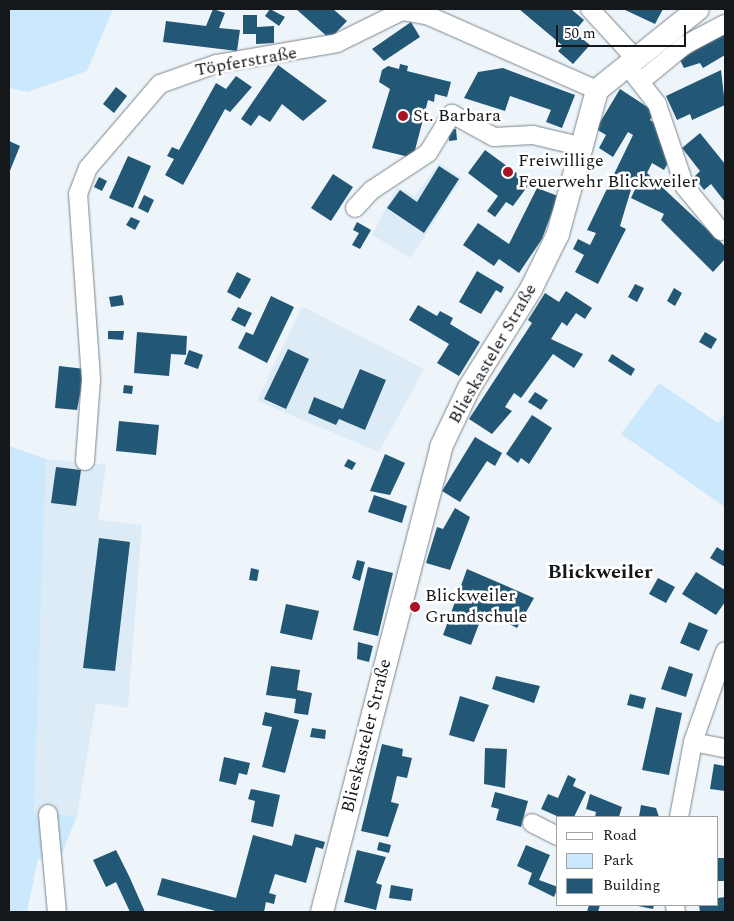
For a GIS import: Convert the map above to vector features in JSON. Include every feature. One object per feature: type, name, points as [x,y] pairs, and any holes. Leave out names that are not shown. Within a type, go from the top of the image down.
[{"type":"street","points":[[590,9],[631,61],[641,81],[662,113],[685,187],[722,231]]},
{"type":"street","points":[[597,90],[698,9]]},
{"type":"street","name":"Töpferstraße","points":[[85,461],[91,379],[78,194],[88,168],[140,105],[160,84],[179,74],[320,48],[403,10],[429,16],[597,90]]},
{"type":"street","points":[[641,81],[685,45],[725,24]]},
{"type":"street","name":"Blieskasteler Straße","points":[[322,912],[438,455],[469,388],[544,265],[567,206],[580,146],[597,90]]},
{"type":"street","points":[[355,208],[372,190],[428,153],[452,114],[494,136],[534,135],[580,146]]},
{"type":"street","points":[[678,816],[693,742],[725,651]]},
{"type":"street","points":[[693,742],[725,748]]},
{"type":"street","points":[[48,814],[57,912]]},
{"type":"street","points":[[532,823],[556,835]]},
{"type":"shaded area","points":[[439,163],[462,178],[411,258],[372,235],[397,187],[415,196]]},
{"type":"shaded area","points":[[302,306],[424,369],[379,452],[257,401]]},
{"type":"shaded area","points":[[46,459],[106,465],[98,520],[142,525],[128,708],[96,703],[77,816],[34,813]]},
{"type":"green space","points":[[9,9],[113,9],[87,71],[28,92],[9,88]]},
{"type":"green space","points":[[659,383],[718,423],[725,414],[725,507],[621,434]]},
{"type":"green space","points":[[9,446],[46,459],[34,813],[77,816],[60,858],[38,859],[27,912],[9,912]]},
{"type":"building","points":[[213,9],[225,13],[219,28],[240,30],[237,51],[163,42],[166,21],[206,26]]},
{"type":"building","points":[[270,9],[285,17],[279,26],[265,16]]},
{"type":"building","points":[[296,9],[333,9],[347,21],[330,39]]},
{"type":"building","points":[[519,9],[571,9],[584,20],[574,32],[590,45],[573,64],[558,51],[563,46]]},
{"type":"building","points":[[623,9],[663,9],[655,24]]},
{"type":"building","points":[[243,15],[257,15],[257,27],[274,26],[274,43],[256,44],[256,34],[243,34]]},
{"type":"building","points":[[411,22],[420,37],[384,61],[372,49]]},
{"type":"building","points":[[725,31],[725,55],[703,68],[700,63],[684,68],[680,60]]},
{"type":"building","name":"St. Barbara","points":[[400,64],[408,66],[407,71],[451,82],[447,97],[435,94],[434,102],[428,100],[413,158],[372,148],[390,89],[379,82],[382,70],[388,66],[399,69]]},
{"type":"building","points":[[278,65],[327,101],[303,121],[282,104],[270,122],[259,115],[251,126],[241,119]]},
{"type":"building","points":[[503,68],[575,95],[562,128],[546,122],[551,110],[510,96],[505,111],[464,98],[478,72]]},
{"type":"building","points":[[721,70],[725,105],[692,120],[690,114],[677,120],[666,96]]},
{"type":"building","points":[[236,76],[252,87],[230,112],[225,109],[183,185],[165,175],[174,159],[167,156],[172,147],[179,150],[216,83],[226,89]]},
{"type":"building","points":[[116,87],[127,96],[114,113],[103,104]]},
{"type":"building","points":[[620,89],[655,112],[650,120],[661,127],[669,161],[664,170],[652,163],[647,173],[725,246],[725,259],[713,272],[661,220],[664,214],[631,198],[637,185],[633,183],[620,226],[626,229],[598,284],[575,272],[584,255],[573,249],[578,239],[590,245],[596,233],[587,230],[633,135],[628,132],[613,157],[599,148],[606,135],[596,129]]},
{"type":"building","points":[[456,129],[457,140],[449,141],[448,130]]},
{"type":"building","points":[[700,133],[725,164],[725,202],[711,184],[704,190],[694,177],[700,171],[682,148]]},
{"type":"building","points":[[9,141],[20,146],[9,173]]},
{"type":"building","points":[[485,150],[530,183],[513,206],[506,202],[495,217],[487,211],[498,196],[468,173]]},
{"type":"building","points":[[128,156],[151,166],[133,208],[109,198]]},
{"type":"building","points":[[439,166],[459,179],[424,233],[387,208],[400,190],[417,202]]},
{"type":"building","points":[[333,174],[353,187],[331,221],[311,208]]},
{"type":"building","points":[[99,177],[107,181],[102,191],[94,187]]},
{"type":"building","points":[[537,188],[558,196],[542,239],[519,273],[499,259],[494,266],[463,245],[478,223],[509,244]]},
{"type":"building","points":[[144,195],[154,200],[148,213],[138,208]]},
{"type":"building","points":[[131,217],[140,221],[135,230],[126,225]]},
{"type":"building","points":[[357,222],[371,230],[360,249],[352,245],[359,233],[353,230]]},
{"type":"building","points":[[477,271],[504,287],[501,293],[496,290],[481,314],[459,302]]},
{"type":"building","points":[[237,272],[251,279],[240,299],[227,292]]},
{"type":"building","points":[[635,284],[644,288],[637,302],[628,297]]},
{"type":"building","points":[[674,288],[682,293],[675,306],[667,301]]},
{"type":"building","points":[[566,291],[592,308],[585,319],[576,313],[567,326],[562,322],[551,339],[583,354],[574,368],[553,354],[521,398],[514,393],[505,407],[512,411],[492,434],[469,419],[532,323],[528,320],[545,293],[559,302]]},
{"type":"building","points":[[122,295],[124,305],[111,307],[109,297]]},
{"type":"building","points":[[271,296],[294,307],[267,363],[238,348],[246,332],[253,335]]},
{"type":"building","points":[[418,305],[437,316],[440,311],[453,318],[450,324],[480,342],[459,376],[437,363],[449,344],[409,320]]},
{"type":"building","points":[[238,307],[252,313],[245,327],[231,320]]},
{"type":"building","points":[[108,331],[124,331],[123,340],[108,339]]},
{"type":"building","points":[[137,332],[187,336],[186,355],[171,354],[169,376],[134,373]]},
{"type":"building","points":[[705,332],[717,339],[711,349],[699,342]]},
{"type":"building","points":[[288,349],[309,359],[286,409],[264,399]]},
{"type":"building","points":[[189,350],[203,355],[198,369],[184,364]]},
{"type":"building","points":[[612,354],[635,369],[631,376],[608,361]]},
{"type":"building","points":[[59,366],[85,369],[77,410],[55,408]]},
{"type":"building","points":[[360,369],[386,380],[365,430],[339,419],[336,425],[308,413],[314,397],[343,409]]},
{"type":"building","points":[[124,385],[133,386],[132,394],[123,393]]},
{"type":"building","points":[[535,392],[548,400],[541,410],[528,402]]},
{"type":"building","points":[[532,415],[552,428],[529,464],[521,458],[518,463],[506,454]]},
{"type":"building","points":[[119,421],[159,425],[156,455],[116,451]]},
{"type":"building","points":[[475,437],[502,453],[495,466],[487,461],[460,502],[442,491]]},
{"type":"building","points":[[385,454],[405,463],[390,495],[370,491]]},
{"type":"building","points":[[348,459],[356,463],[352,470],[344,466]]},
{"type":"building","points":[[56,467],[81,470],[76,506],[51,503]]},
{"type":"building","points":[[374,495],[407,506],[402,523],[368,512]]},
{"type":"building","points":[[455,508],[470,517],[450,570],[426,563],[437,527],[443,529]]},
{"type":"building","points":[[99,538],[130,542],[115,671],[83,668]]},
{"type":"building","points":[[717,547],[723,551],[725,547],[725,567],[710,558]]},
{"type":"building","points":[[357,560],[365,562],[360,581],[352,578]]},
{"type":"building","points":[[368,567],[393,573],[378,636],[353,630]]},
{"type":"building","points":[[251,568],[259,570],[257,581],[249,580]]},
{"type":"building","points":[[467,569],[534,598],[517,628],[484,611],[471,645],[443,635]]},
{"type":"building","points":[[696,572],[725,590],[725,602],[716,615],[682,594]]},
{"type":"building","points":[[658,578],[675,587],[666,603],[649,594]]},
{"type":"building","points":[[286,604],[319,611],[312,640],[280,633]]},
{"type":"building","points":[[689,622],[708,630],[699,651],[680,643]]},
{"type":"building","points":[[358,642],[373,646],[369,662],[357,659]]},
{"type":"building","points":[[271,666],[300,670],[297,690],[312,693],[308,715],[294,713],[296,699],[266,695]]},
{"type":"building","points":[[669,666],[693,674],[686,697],[661,689]]},
{"type":"building","points":[[496,676],[540,686],[534,703],[492,689]]},
{"type":"building","points":[[630,694],[646,698],[643,709],[627,705]]},
{"type":"building","points":[[460,696],[489,705],[474,742],[449,735]]},
{"type":"building","points":[[656,707],[682,713],[669,775],[642,770]]},
{"type":"building","points":[[265,712],[299,720],[285,773],[262,767],[272,727],[262,725]]},
{"type":"building","points":[[312,728],[326,730],[325,739],[310,737]]},
{"type":"building","points":[[382,744],[403,749],[402,756],[412,758],[407,778],[397,776],[391,802],[399,804],[388,837],[361,831]]},
{"type":"building","points":[[485,748],[507,749],[505,788],[484,784]]},
{"type":"building","points":[[224,757],[250,763],[247,775],[239,773],[236,785],[219,781]]},
{"type":"building","points":[[714,764],[725,766],[725,791],[710,789]]},
{"type":"building","points":[[568,775],[576,779],[573,786],[586,792],[574,816],[557,816],[541,809],[548,794],[558,798]]},
{"type":"building","points":[[251,789],[280,795],[273,827],[251,822],[255,801],[248,799]]},
{"type":"building","points":[[495,792],[528,801],[521,827],[496,820],[499,809],[491,807]]},
{"type":"building","points":[[590,794],[622,807],[619,816],[595,816],[596,812],[586,809]]},
{"type":"building","points":[[641,805],[656,808],[659,816],[639,816]]},
{"type":"building","points":[[295,834],[325,842],[323,849],[316,847],[306,883],[275,874],[269,893],[276,895],[274,904],[266,902],[264,912],[219,912],[157,895],[162,878],[236,898],[253,835],[292,846]]},
{"type":"building","points":[[379,842],[391,845],[389,853],[377,850]]},
{"type":"building","points":[[526,845],[550,855],[539,880],[556,886],[554,897],[528,884],[532,873],[517,866]]},
{"type":"building","points":[[116,850],[145,912],[130,912],[116,882],[106,887],[93,860]]},
{"type":"building","points":[[357,850],[386,857],[376,883],[382,885],[376,910],[344,902]]},
{"type":"building","points":[[719,858],[725,858],[725,881],[719,881]]},
{"type":"building","points":[[391,885],[413,889],[411,901],[389,898]]},
{"type":"building","points":[[725,897],[725,912],[700,912],[699,906],[719,906],[719,898]]},
{"type":"building","points":[[589,906],[600,906],[598,912],[587,912]]},
{"type":"building","points":[[638,906],[654,906],[653,909]]},
{"type":"place","name":"St. Barbara","points":[[403,116]]},
{"type":"place","name":"Freiwillige Feuerwehr Blickweiler","points":[[508,172]]},
{"type":"place","name":"Blickweiler Grundschule","points":[[415,607]]},
{"type":"district","name":"Blickweiler","points":[[600,572]]}]
